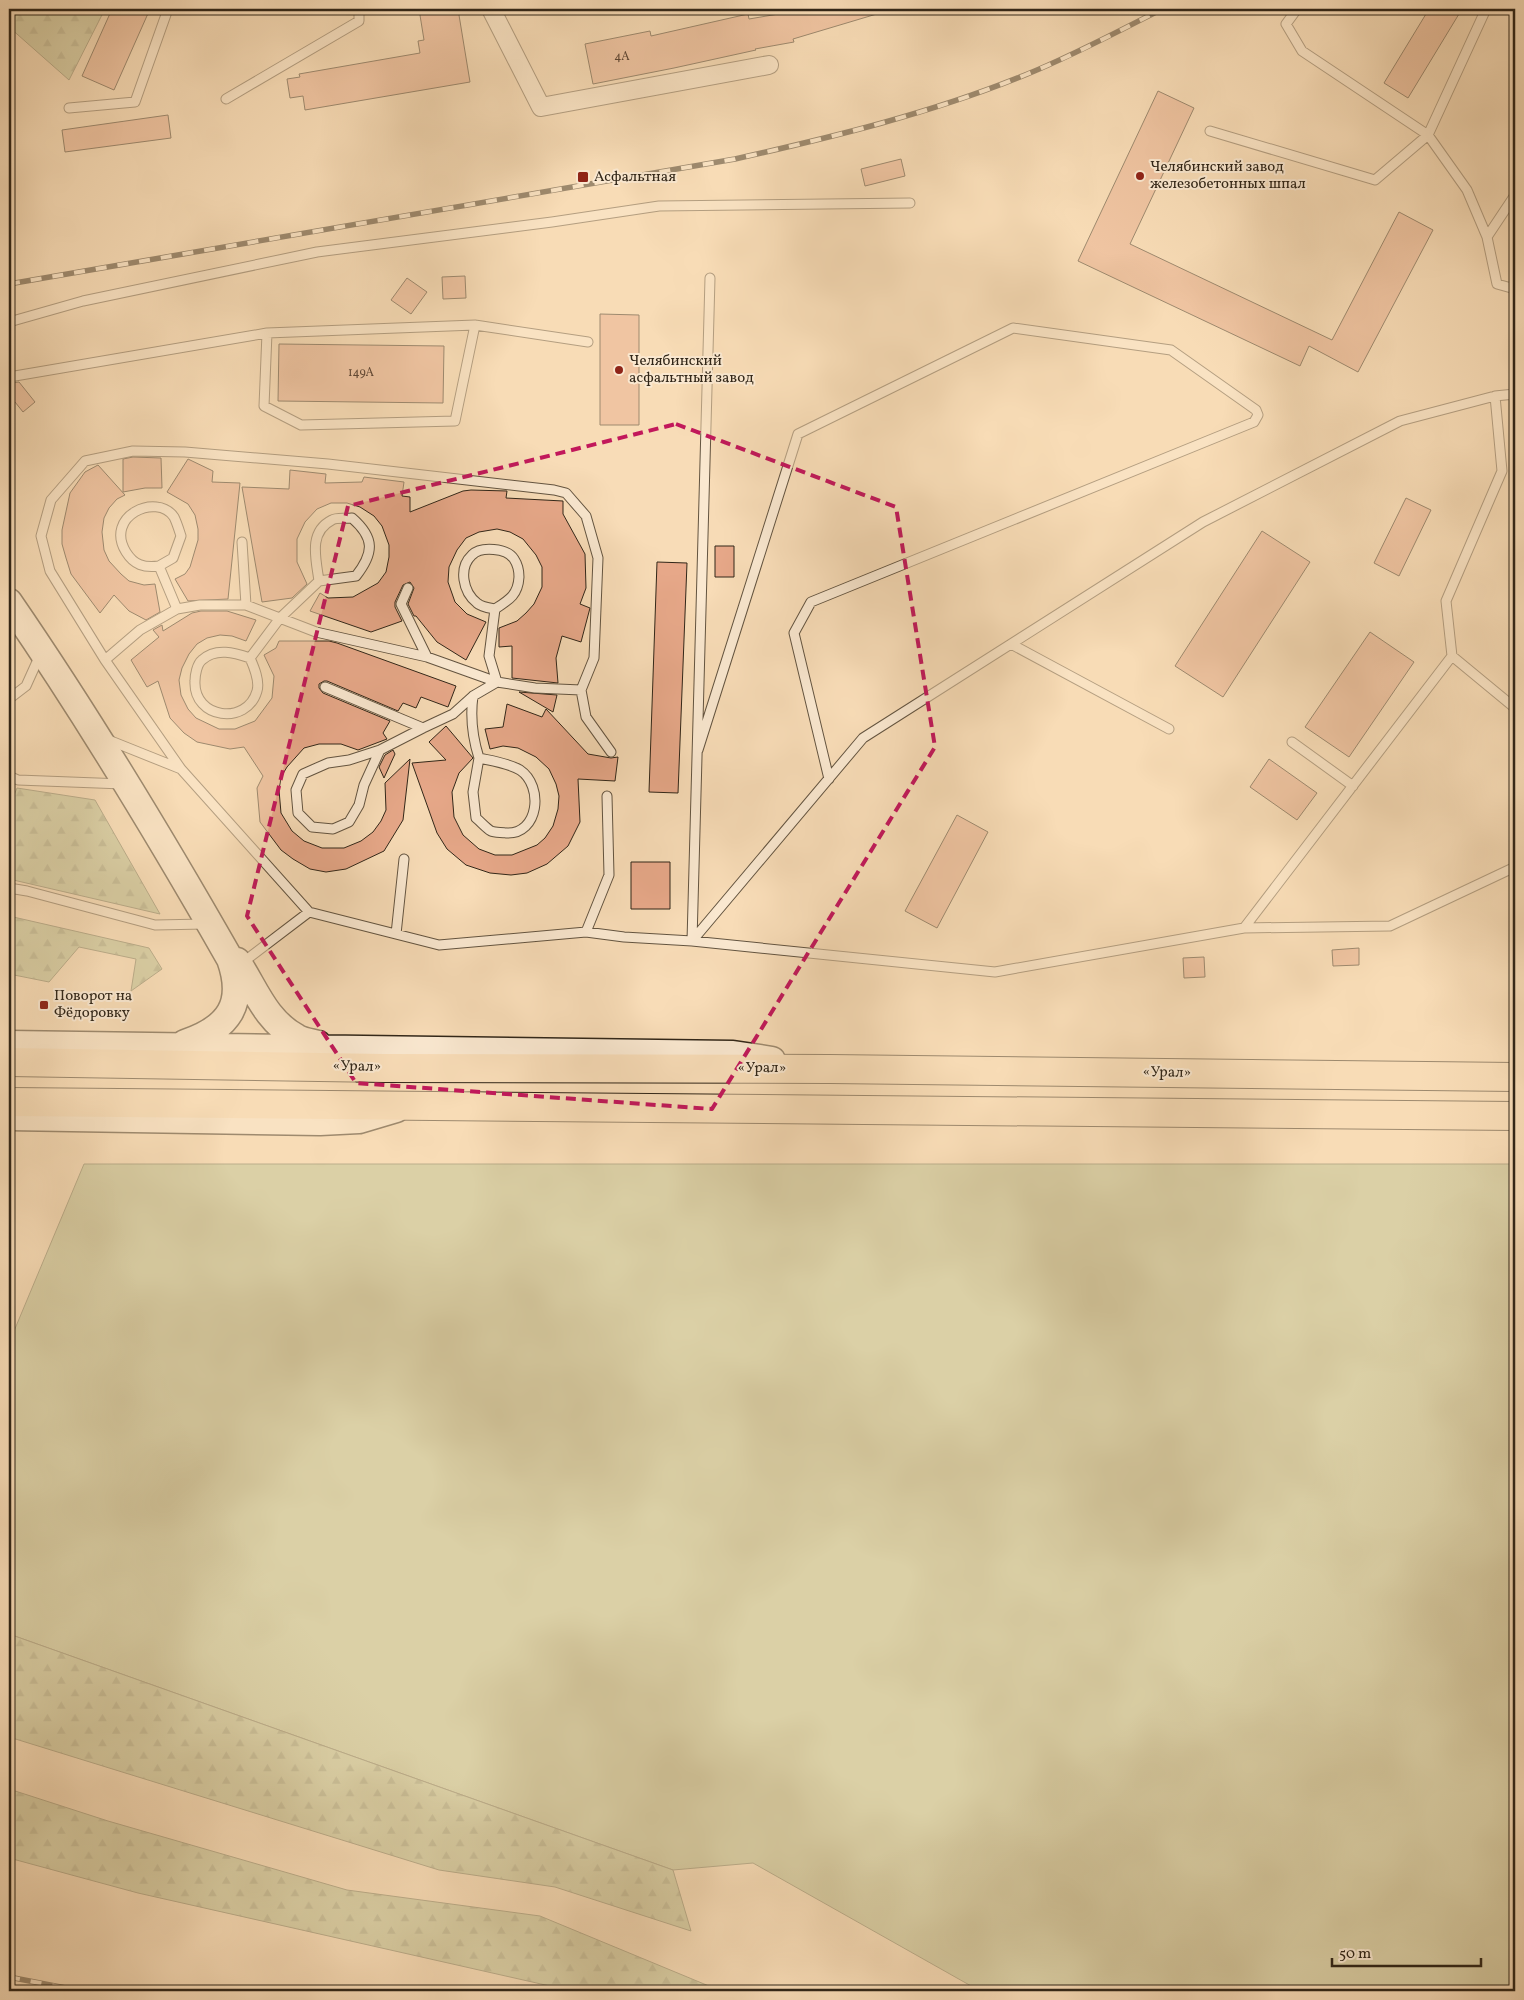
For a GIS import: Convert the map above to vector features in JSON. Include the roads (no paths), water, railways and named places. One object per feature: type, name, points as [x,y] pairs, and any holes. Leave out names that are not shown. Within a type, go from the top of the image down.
[{"type":"main road","name":"«Урал»","points":[[9,1062],[384,1068],[830,1069],[1515,1077]]},
{"type":"main road","points":[[9,1102],[1515,1116]]},
{"type":"street","points":[[491,9],[541,107],[769,65]]},
{"type":"street","points":[[9,602],[42,650],[126,785],[230,959],[236,975],[237,988],[234,1004],[226,1019],[213,1031],[200,1038],[176,1046]]},
{"type":"street","points":[[210,924],[239,965],[262,1005],[280,1026],[296,1038],[318,1044],[360,1050]]},
{"type":"street","points":[[9,1044],[733,1054],[830,1069]]},
{"type":"street","points":[[9,1118],[320,1122],[359,1120],[406,1106]]},
{"type":"lane","points":[[70,108],[135,102],[168,9]]},
{"type":"lane","points":[[226,99],[359,21],[359,9]]},
{"type":"lane","points":[[1297,9],[1286,24],[1302,51],[1428,135],[1467,190],[1487,237],[1498,284],[1515,289]]},
{"type":"lane","points":[[1210,131],[1375,180],[1428,135],[1486,9]]},
{"type":"lane","points":[[1487,237],[1515,195]]},
{"type":"lane","points":[[9,322],[82,301],[317,252],[552,222],[659,206],[910,203]]},
{"type":"lane","points":[[692,941],[710,278]]},
{"type":"lane","points":[[267,334],[264,406],[301,425],[455,421],[475,326]]},
{"type":"lane","points":[[9,377],[267,334],[475,326],[588,342]]},
{"type":"lane","points":[[698,750],[798,434],[1013,328],[1171,350],[1256,410],[1258,416],[1254,422],[811,602],[794,633],[829,779]]},
{"type":"lane","points":[[692,941],[863,738],[1203,522],[1400,421],[1495,396],[1515,394]]},
{"type":"lane","points":[[1244,928],[1452,656],[1446,601],[1502,471],[1495,396]]},
{"type":"lane","points":[[611,752],[586,717],[581,690],[594,658],[598,558],[586,516],[566,493],[554,490],[328,464],[185,452],[133,451],[85,461],[51,500],[41,536],[50,571],[105,660],[181,769],[309,912],[439,945],[586,932],[624,938],[692,941],[995,972],[1244,928],[1390,926],[1515,867]]},
{"type":"lane","points":[[150,506],[165,510],[173,517],[181,536],[173,558],[159,566],[148,567],[132,561],[120,543],[121,528],[128,516],[150,506]]},
{"type":"lane","points":[[250,658],[280,618],[319,581],[356,576],[367,562],[370,546],[364,528],[352,518],[333,519],[318,531],[315,550],[319,581]]},
{"type":"lane","points":[[242,542],[246,605]]},
{"type":"lane","points":[[485,550],[503,551],[514,557],[519,568],[518,586],[514,598],[495,609],[478,605],[468,595],[463,580],[464,567],[472,554],[485,550]]},
{"type":"lane","points":[[159,566],[177,609]]},
{"type":"lane","points":[[408,588],[401,604],[427,657]]},
{"type":"lane","points":[[105,660],[140,630],[177,609],[200,605],[246,605],[316,632],[427,657],[497,682],[535,688],[581,690]]},
{"type":"lane","points":[[495,609],[489,656],[497,682]]},
{"type":"lane","points":[[1011,644],[1169,728]]},
{"type":"lane","points":[[9,699],[26,686],[42,650]]},
{"type":"lane","points":[[232,652],[250,658],[256,672],[257,690],[250,703],[236,713],[218,714],[203,706],[194,690],[195,674],[202,660],[217,653],[232,652]]},
{"type":"lane","points":[[1452,656],[1515,708]]},
{"type":"lane","points":[[380,750],[364,785],[360,805],[349,822],[333,829],[312,827],[298,813],[296,790],[303,774],[328,763],[349,760],[380,750],[453,714],[473,696],[497,682]]},
{"type":"lane","points":[[325,686],[423,728]]},
{"type":"lane","points":[[473,696],[470,718],[473,739],[479,758],[473,792],[476,818],[492,832],[516,833],[530,824],[535,808],[534,789],[521,771],[507,764],[479,758]]},
{"type":"lane","points":[[94,734],[181,769]]},
{"type":"lane","points":[[1292,742],[1353,786]]},
{"type":"lane","points":[[9,776],[18,780],[126,785]]},
{"type":"lane","points":[[586,932],[609,875],[607,796]]},
{"type":"lane","points":[[396,934],[404,860]]},
{"type":"lane","points":[[9,888],[27,891],[155,925],[210,924]]},
{"type":"lane","points":[[239,965],[309,912]]},
{"type":"railway","points":[[9,284],[735,159],[809,142],[882,123],[990,89],[1060,60],[1162,9]]},
{"type":"railway","points":[[9,1977],[81,1991]]},
{"type":"place","name":"Челябинский завод железобетонных шпал","points":[[1140,176]]},
{"type":"place","name":"Асфальтная","points":[[583,177]]},
{"type":"place","name":"Челябинский асфальтный завод","points":[[619,370]]},
{"type":"place","name":"Поворот на Фёдоровку","points":[[44,1005]]}]
